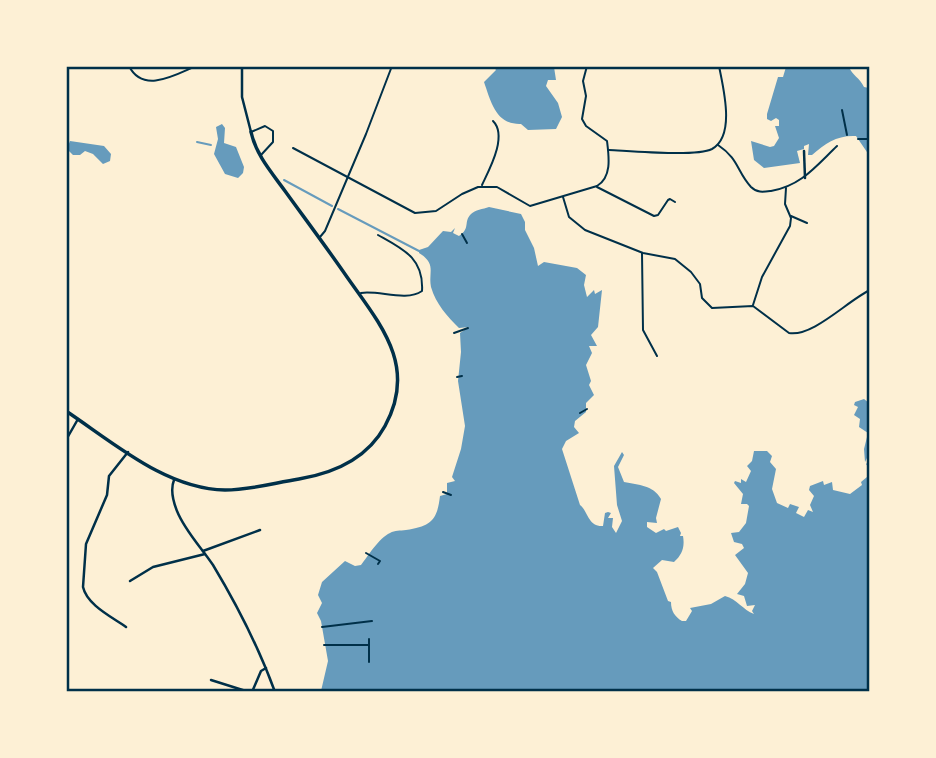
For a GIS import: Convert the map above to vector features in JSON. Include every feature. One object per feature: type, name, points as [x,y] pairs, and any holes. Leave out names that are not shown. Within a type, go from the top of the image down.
[{"type":"street","points":[[66,411],[174,480],[205,488],[244,489],[333,471],[365,452],[380,434],[391,414],[397,372],[389,339],[360,294],[260,156],[242,97],[242,66]]},
{"type":"street","points":[[804,150],[805,178]]},
{"type":"street","points":[[66,440],[78,419]]},
{"type":"street","points":[[126,627],[86,596],[83,587],[86,544],[107,495],[110,476],[128,452]]},
{"type":"street","points":[[174,480],[172,495],[176,509],[234,603],[275,691]]},
{"type":"street","points":[[130,582],[153,567],[204,553],[260,530]]},
{"type":"street","points":[[211,680],[251,691],[261,671],[266,668]]},
{"type":"lane","points":[[130,66],[138,78],[151,81],[196,66]]},
{"type":"lane","points":[[319,238],[325,231],[349,177],[392,66]]},
{"type":"lane","points":[[293,148],[415,213],[436,211],[481,186],[497,187],[529,206],[597,186],[607,175],[606,139],[586,126],[582,119],[586,96],[583,81],[587,66]]},
{"type":"lane","points":[[608,150],[696,152],[712,149],[724,128],[726,112],[719,66]]},
{"type":"lane","points":[[481,186],[499,138],[498,126],[493,121]]},
{"type":"lane","points":[[251,132],[265,126],[273,131],[273,142],[260,156]]},
{"type":"lane","points":[[717,144],[733,156],[747,182],[756,191],[766,192],[786,188],[805,178],[837,146]]},
{"type":"lane","points":[[597,186],[654,216],[658,215],[668,200],[675,202]]},
{"type":"lane","points":[[753,306],[762,277],[789,230],[790,216],[785,207],[786,188]]},
{"type":"lane","points":[[563,196],[569,217],[579,226],[642,252],[675,259],[691,272],[700,284],[702,298],[712,309],[753,306],[768,315],[785,331],[797,334],[810,329],[870,290]]},
{"type":"lane","points":[[790,216],[807,223]]},
{"type":"lane","points":[[360,294],[369,292],[417,295],[422,291],[422,276],[416,261],[378,235]]},
{"type":"lane","points":[[642,252],[643,330],[657,356]]},
{"type":"path","points":[[842,110],[847,135]]},
{"type":"path","points":[[858,139],[870,139]]},
{"type":"path","points":[[462,234],[467,243]]},
{"type":"path","points":[[454,332],[468,328]]},
{"type":"path","points":[[457,376],[462,376]]},
{"type":"path","points":[[580,413],[587,409]]},
{"type":"path","points":[[443,492],[451,495]]},
{"type":"path","points":[[366,553],[380,561],[378,564]]},
{"type":"path","points":[[322,626],[372,621]]},
{"type":"path","points":[[369,639],[369,662]]},
{"type":"path","points":[[324,645],[369,645]]},
{"type":"water","points":[[494,67],[554,67],[556,80],[548,80],[546,86],[558,103],[562,117],[556,129],[528,130],[521,124],[506,121],[500,116],[492,104],[484,82],[496,70]]},
{"type":"water","points":[[786,67],[849,67],[864,87],[869,88],[869,155],[856,136],[849,136],[832,141],[812,155],[808,155],[809,144],[804,146],[804,149],[797,151],[800,163],[764,168],[754,160],[751,141],[770,147],[774,146],[779,138],[775,126],[779,126],[779,120],[767,119],[767,114],[778,77],[783,77]]},
{"type":"water","points":[[222,124],[225,128],[224,143],[236,147],[244,167],[238,178],[225,174],[214,154],[218,139],[216,127]]},
{"type":"water","points":[[70,141],[104,146],[111,154],[110,161],[103,164],[93,154],[85,151],[80,155],[73,155],[67,149]]},
{"type":"water","points":[[489,207],[521,214],[538,266],[544,262],[577,268],[586,275],[584,285],[587,297],[594,290],[595,294],[602,290],[598,327],[591,335],[597,346],[589,346],[592,353],[586,365],[591,381],[589,385],[594,395],[586,403],[586,412],[575,421],[574,427],[579,433],[566,441],[562,449],[580,505],[598,526],[603,526],[605,513],[608,512],[611,513],[608,518],[613,518],[612,527],[616,533],[622,521],[617,505],[614,466],[622,452],[624,455],[618,467],[624,482],[650,488],[658,494],[661,499],[657,523],[647,522],[647,527],[656,533],[678,527],[684,544],[681,554],[674,562],[662,560],[653,568],[674,613],[682,621],[686,621],[692,611],[690,608],[711,604],[725,596],[754,614],[752,611],[755,605],[747,606],[744,596],[737,594],[745,584],[748,573],[735,555],[744,548],[742,544],[734,542],[731,533],[739,532],[746,523],[749,506],[741,504],[743,494],[734,483],[741,483],[741,479],[746,482],[751,471],[747,466],[752,461],[754,451],[767,451],[772,456],[770,462],[776,469],[772,489],[777,503],[788,508],[790,504],[799,507],[796,513],[804,517],[808,510],[813,512],[810,505],[814,496],[809,490],[810,486],[823,481],[824,485],[832,482],[833,490],[850,494],[862,485],[861,482],[867,477],[866,464],[869,461],[869,691],[321,691],[328,661],[321,621],[317,613],[322,603],[318,595],[322,582],[345,561],[355,566],[361,565],[386,535],[421,527],[431,521],[435,517],[440,496],[447,494],[447,483],[455,481],[452,477],[465,426],[458,381],[460,333],[469,327],[459,328],[439,304],[431,287],[430,265],[419,250],[428,247],[443,231],[451,232],[455,228],[453,233],[459,236],[465,230],[471,214]]},
{"type":"water","points":[[864,399],[869,403],[869,461],[867,458],[865,462],[864,449],[868,433],[859,427],[860,419],[854,415],[858,407],[854,405],[855,402]]},
{"type":"waterway","points":[[197,142],[211,145]]},
{"type":"waterway","points":[[284,180],[332,206]]},
{"type":"waterway","points":[[338,209],[419,251]]}]
